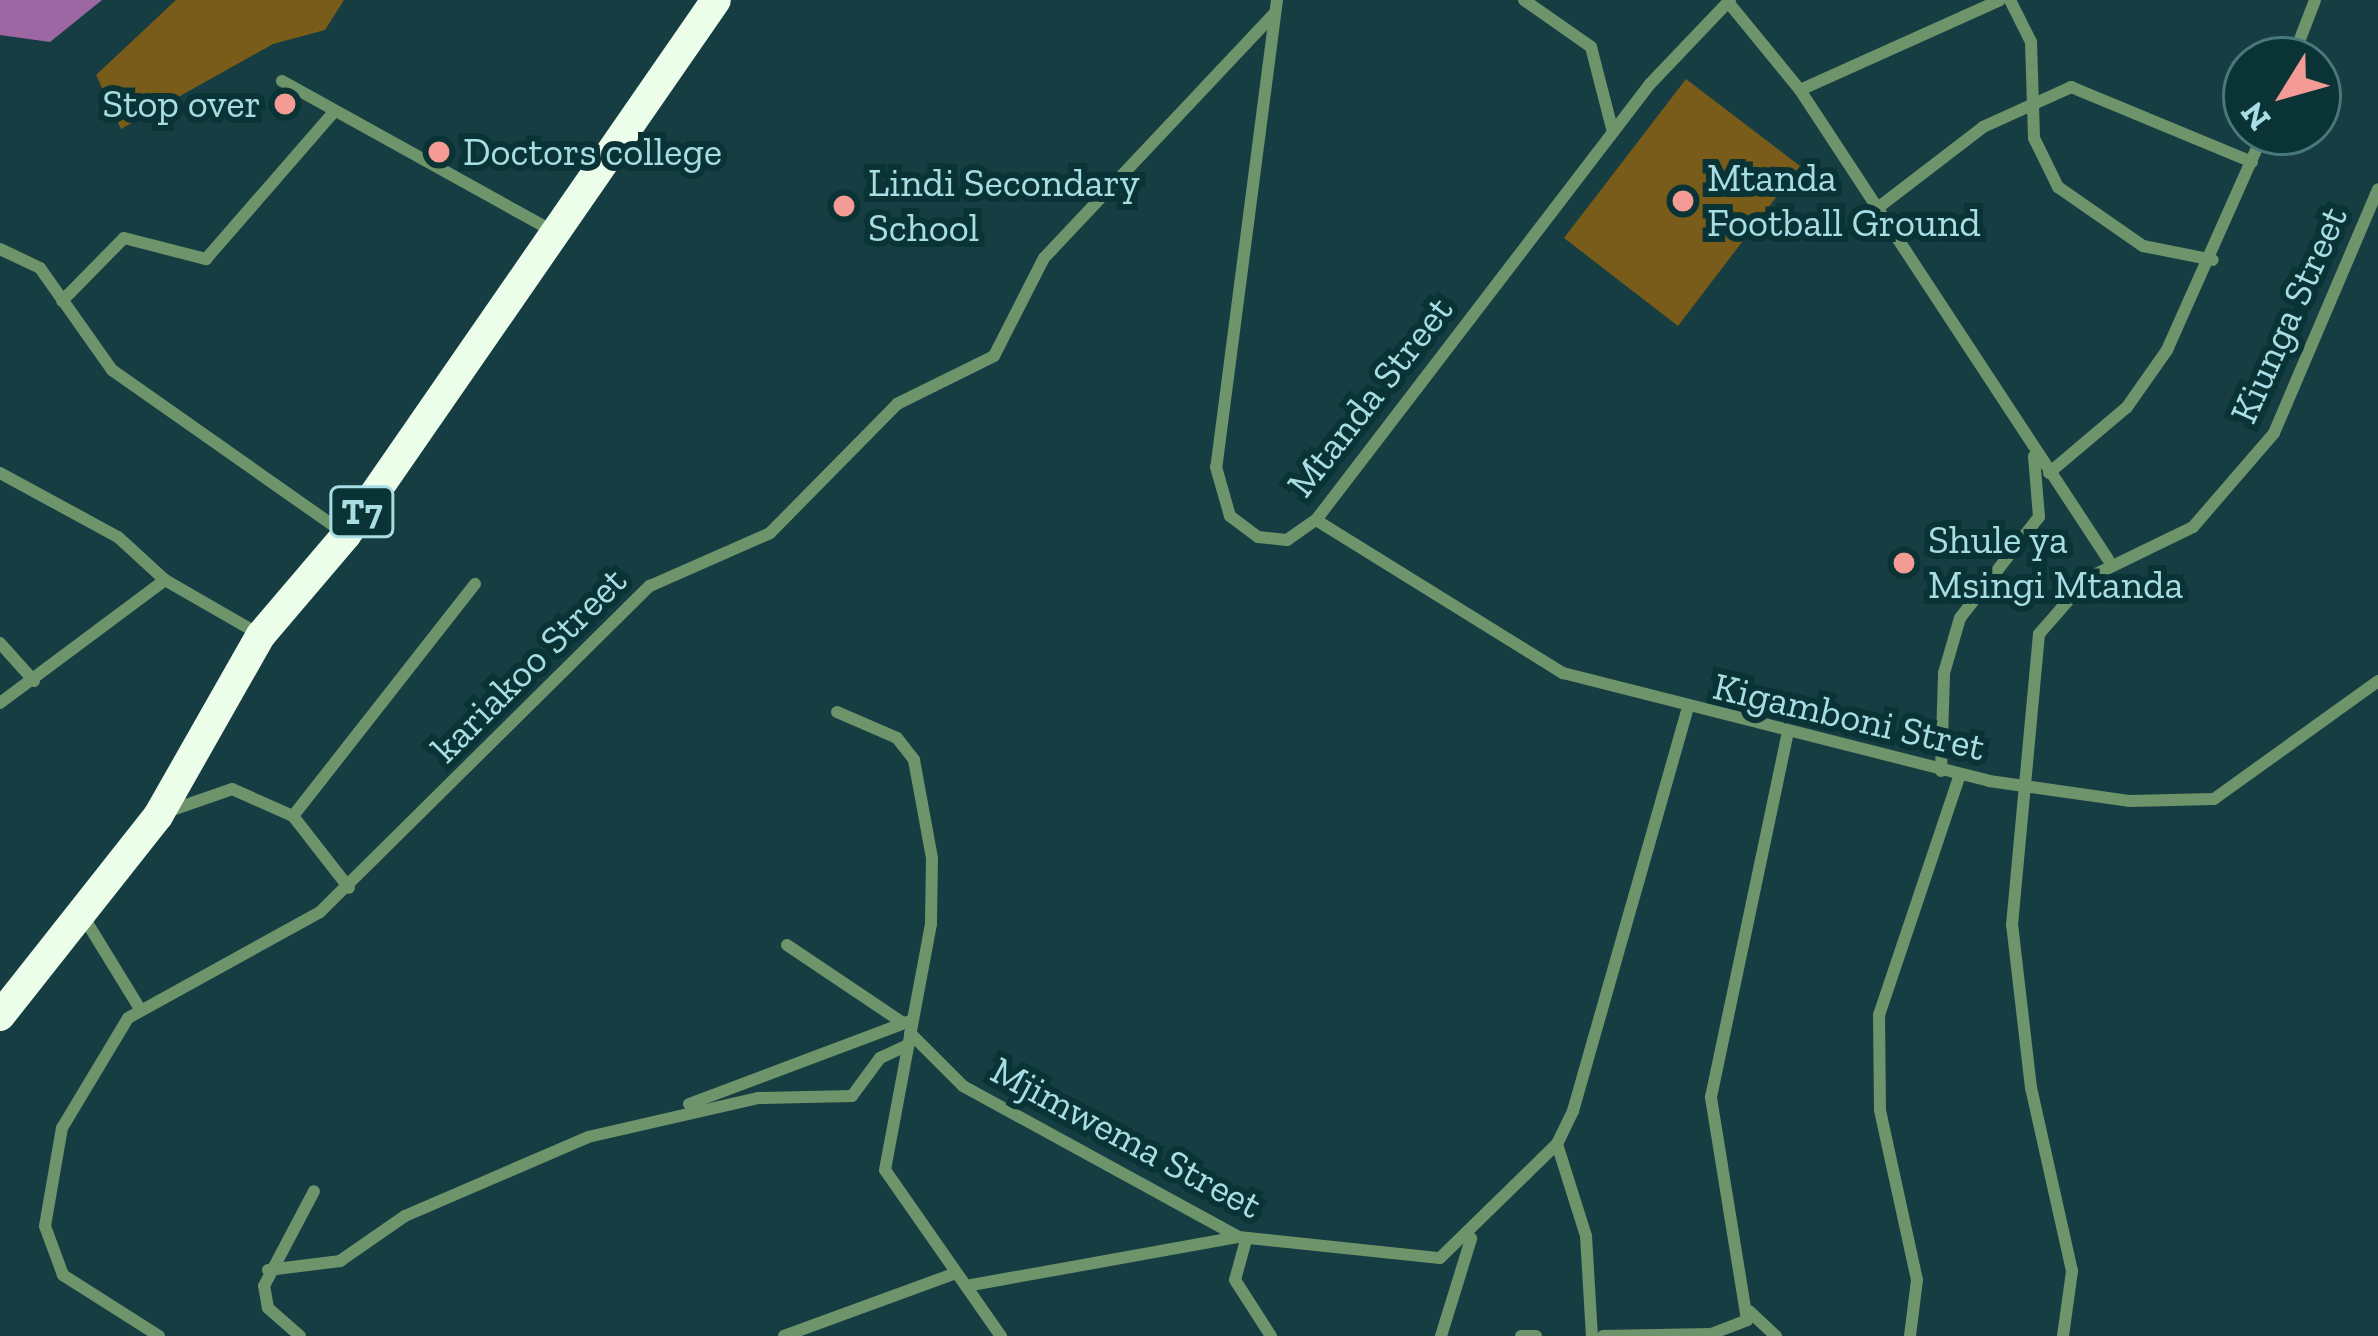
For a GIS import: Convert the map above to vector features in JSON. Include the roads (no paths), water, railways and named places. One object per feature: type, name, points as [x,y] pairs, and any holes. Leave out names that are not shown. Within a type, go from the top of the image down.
[{"type":"highway","name":"T7","points":[[5,1003],[83,916],[158,816],[260,635],[346,535],[559,234],[716,0]]},
{"type":"street","points":[[1524,0],[1591,47],[1612,132]]},
{"type":"street","points":[[1800,90],[2000,0]]},
{"type":"street","points":[[2010,0],[2031,42],[2041,162],[2073,201],[2143,246],[2213,260]]},
{"type":"street","points":[[2301,36],[2315,0]]},
{"type":"street","points":[[1730,1],[1800,90],[2108,559]]},
{"type":"street","name":"Mtanda Street","points":[[1275,7],[1216,467],[1230,516],[1258,537],[1288,540],[1316,520],[1612,132],[1730,1]]},
{"type":"street","name":"kariakoo Street","points":[[159,1336],[63,1275],[45,1226],[62,1128],[140,1009],[349,888],[650,586],[770,533],[897,404],[994,356],[1044,258],[1275,7]]},
{"type":"street","points":[[282,82],[559,234]]},
{"type":"street","points":[[1875,210],[2036,94],[2071,87],[2116,97],[2252,162]]},
{"type":"street","points":[[62,301],[124,238],[206,259],[334,112]]},
{"type":"street","points":[[2049,473],[2127,407],[2213,260],[2254,156]]},
{"type":"street","name":"Kiunga Street","points":[[2063,1336],[2072,1271],[2031,1088],[2012,925],[2024,785],[2049,613],[2099,571],[2192,527],[2274,433],[2378,189]]},
{"type":"street","points":[[0,249],[40,268],[112,370],[346,535]]},
{"type":"street","points":[[1941,770],[1944,673],[1965,602],[2039,517],[2033,451]]},
{"type":"street","points":[[0,473],[118,537],[166,580],[260,635]]},
{"type":"street","name":"Kigamboni Stret","points":[[1316,520],[1532,659],[1687,712],[2024,785],[2214,799],[2378,681]]},
{"type":"street","points":[[0,704],[166,580]]},
{"type":"street","points":[[293,816],[475,584]]},
{"type":"street","points":[[0,644],[34,681]]},
{"type":"street","points":[[837,712],[897,738],[927,818],[934,892],[885,1170],[1001,1336]]},
{"type":"street","name":"Mjimwema Street","points":[[787,945],[908,1030],[963,1086],[1243,1239],[1430,1262],[1472,1238],[1557,1144],[1593,1058],[1687,712]]},
{"type":"street","points":[[1777,1336],[1749,1311],[1711,1096],[1786,735]]},
{"type":"street","points":[[1910,1336],[1917,1280],[1880,1110],[1879,1015],[1960,774]]},
{"type":"street","points":[[158,816],[232,789],[293,816],[349,888]]},
{"type":"street","points":[[83,916],[140,1009]]},
{"type":"street","points":[[632,1125],[758,1098],[839,1100],[908,1030]]},
{"type":"street","points":[[268,1270],[340,1261],[538,1152],[632,1125],[908,1030]]},
{"type":"street","points":[[1557,1144],[1586,1236],[1592,1336]]},
{"type":"street","points":[[300,1336],[268,1308],[268,1270],[314,1191]]},
{"type":"street","points":[[1441,1336],[1472,1238]]},
{"type":"street","points":[[966,1286],[1243,1239],[1234,1280],[1271,1336]]},
{"type":"street","points":[[784,1336],[956,1273]]},
{"type":"street","points":[[1603,1336],[1733,1330],[1749,1311]]},
{"type":"street","points":[[1521,1336],[1536,1336]]},
{"type":"place","name":"Stop over","points":[[285,104]]},
{"type":"place","name":"Doctors college","points":[[439,152]]},
{"type":"place","name":"Mtanda Football Ground","points":[[1683,201]]},
{"type":"place","name":"Lindi Secondary School","points":[[844,206]]},
{"type":"place","name":"Shule ya Msingi Mtanda","points":[[1904,563]]}]
